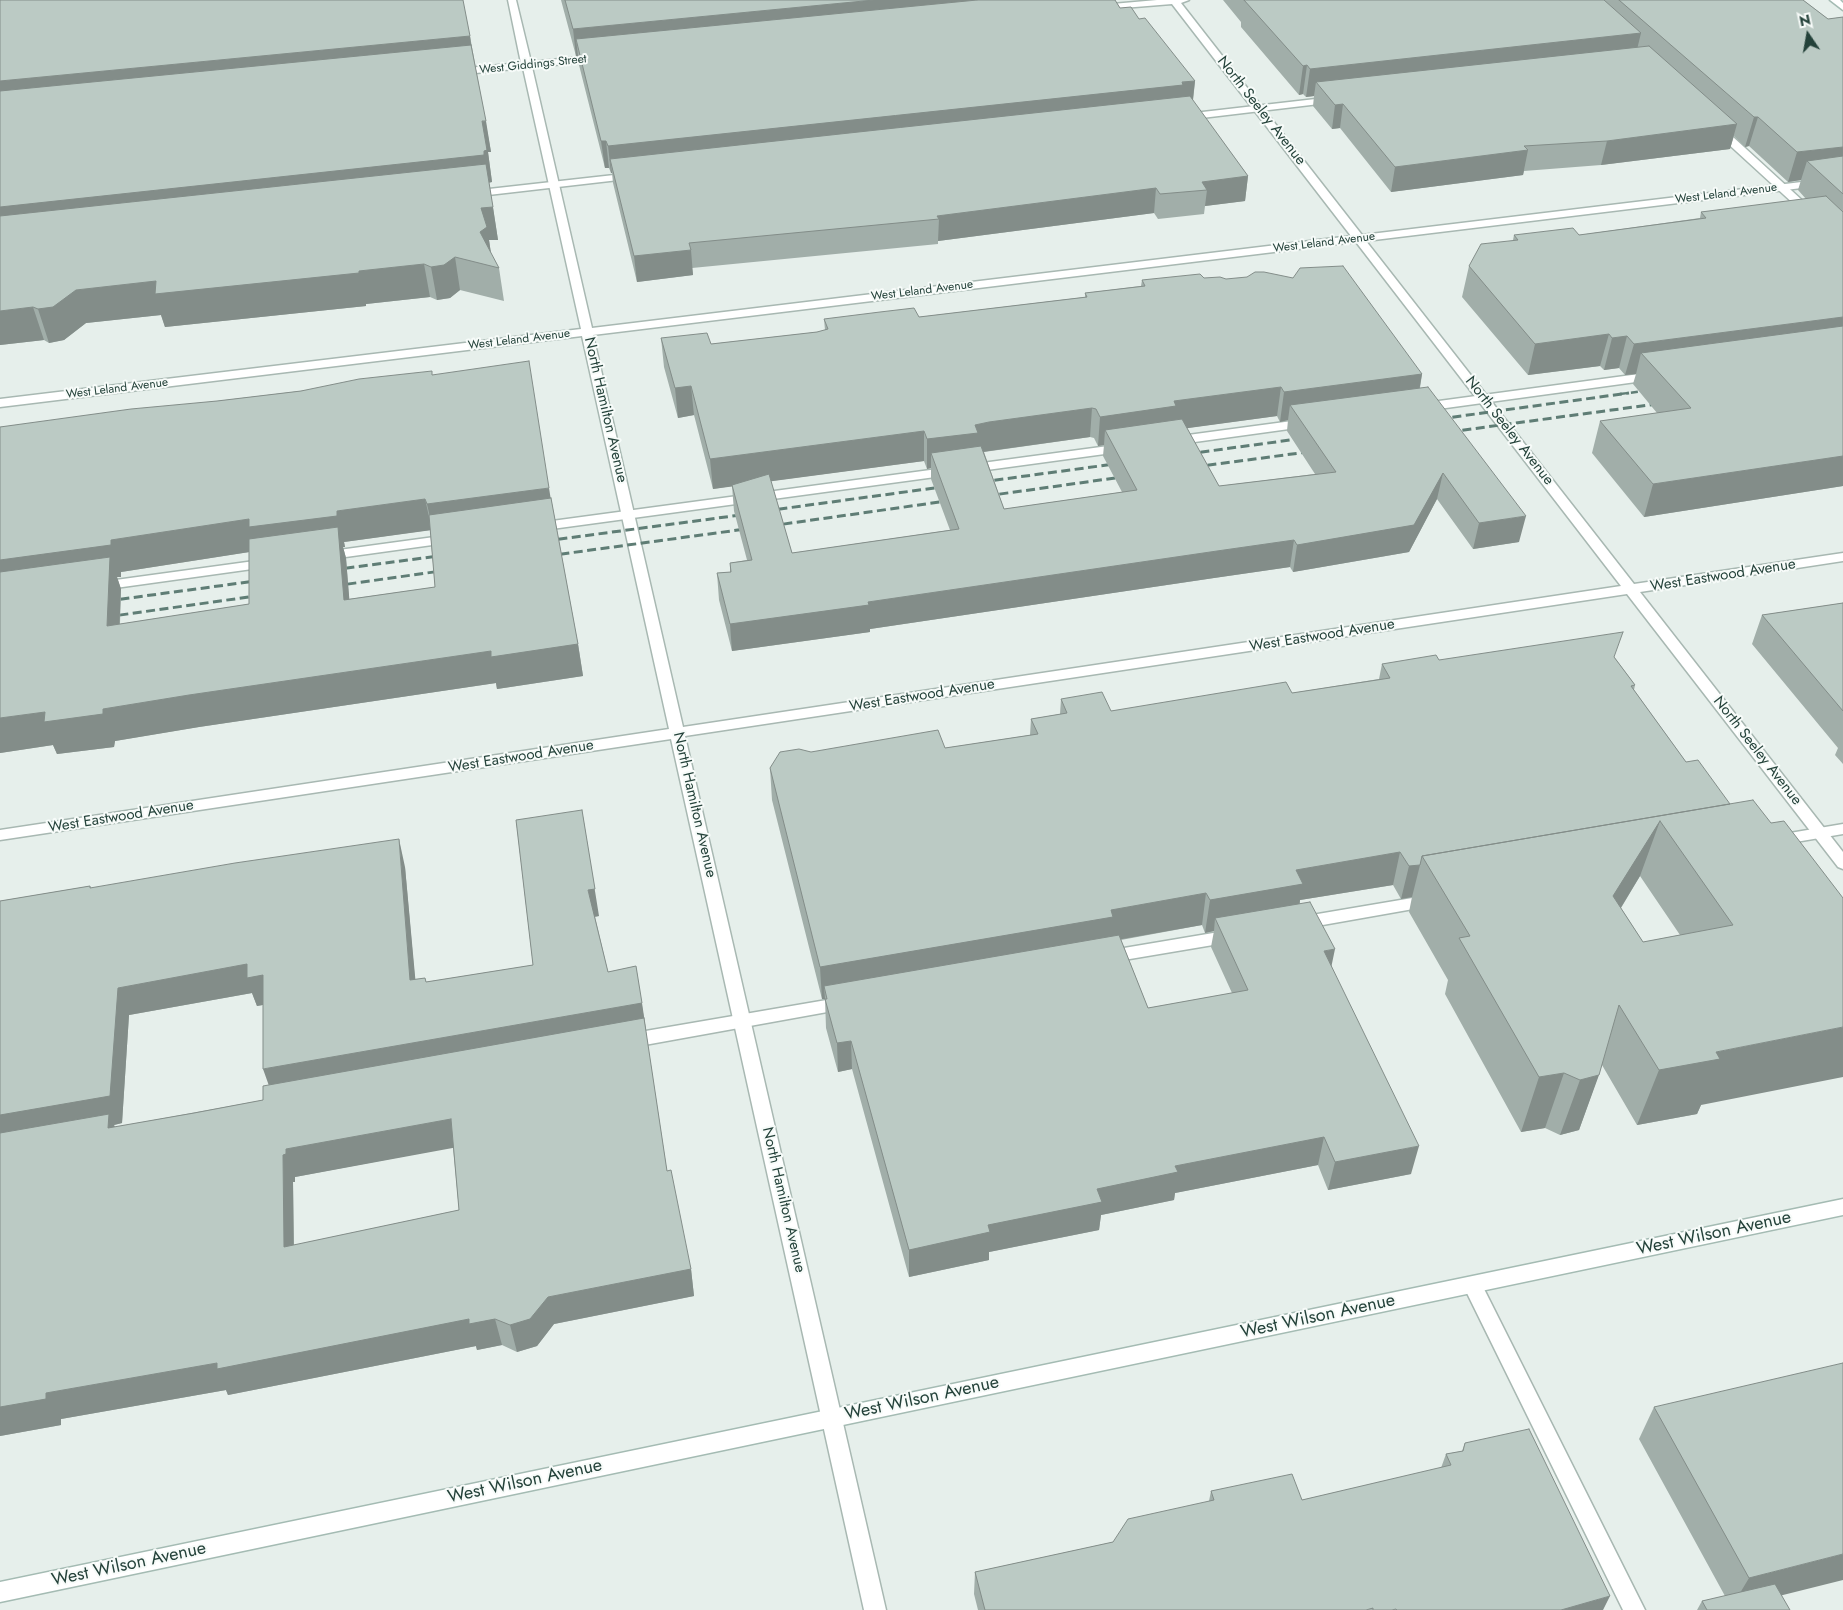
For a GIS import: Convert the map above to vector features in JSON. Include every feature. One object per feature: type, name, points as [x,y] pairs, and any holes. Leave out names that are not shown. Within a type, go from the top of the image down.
[{"type":"street","name":"North Hamilton Avenue","points":[[512,0],[875,1610]]},
{"type":"street","points":[[1093,9],[1178,0]]},
{"type":"street","name":"North Seeley Avenue","points":[[1178,0],[1258,109],[1843,863]]},
{"type":"street","points":[[1834,0],[1843,7]]},
{"type":"street","name":"West Giddings Street","points":[[449,73],[610,57]]},
{"type":"street","points":[[1172,118],[1339,100]]},
{"type":"street","points":[[1705,118],[1818,220]]},
{"type":"street","points":[[462,195],[640,176]]},
{"type":"street","name":"West Leland Avenue","points":[[0,403],[1843,180]]},
{"type":"street","points":[[1408,410],[1669,374]]},
{"type":"street","points":[[1160,443],[1319,422]]},
{"type":"street","points":[[524,529],[1140,446]]},
{"type":"street","points":[[306,558],[464,537]]},
{"type":"street","name":"West Eastwood Avenue","points":[[0,835],[1843,557]]},
{"type":"street","points":[[89,587],[286,561]]},
{"type":"street","points":[[1761,843],[1843,829]]},
{"type":"street","points":[[1283,926],[1449,897]]},
{"type":"street","points":[[1088,960],[1244,933]]},
{"type":"street","points":[[608,1045],[864,1000]]},
{"type":"street","name":"West Wilson Avenue","points":[[0,1592],[1843,1207]]},
{"type":"street","points":[[1472,1285],[1634,1610]]},
{"type":"building","points":[[0,0],[463,0],[470,36],[0,81]]},
{"type":"building","points":[[565,0],[874,0],[573,29]]},
{"type":"building","points":[[977,0],[1115,0],[1120,8],[1131,7],[1139,19],[1145,18],[1195,81],[1182,82],[1183,85],[608,146],[606,141],[601,141],[576,39]]},
{"type":"building","points":[[1244,0],[1604,0],[1641,33],[1310,69],[1307,65],[1303,66]]},
{"type":"building","points":[[1619,0],[1803,0],[1828,19],[1843,17],[1843,147],[1797,152]]},
{"type":"building","points":[[471,45],[486,121],[482,121],[487,150],[484,151],[484,155],[0,207],[0,91]]},
{"type":"building","points":[[1649,46],[1737,124],[1607,141],[1524,146],[1528,150],[1395,167],[1343,104],[1335,105],[1316,82]]},
{"type":"building","points":[[1190,96],[1248,176],[1202,182],[1207,190],[1160,194],[1156,188],[937,216],[939,219],[689,243],[691,250],[634,256],[610,159]]},
{"type":"building","points":[[1843,156],[1843,194],[1807,161]]},
{"type":"building","points":[[486,164],[493,207],[481,208],[487,227],[480,232],[499,268],[455,257],[444,265],[431,267],[424,264],[359,271],[359,273],[155,294],[156,281],[76,290],[53,307],[38,309],[33,307],[0,311],[0,216]]},
{"type":"building","points":[[1826,196],[1843,212],[1843,317],[1634,344],[1627,336],[1612,338],[1609,334],[1535,344],[1469,266],[1481,244],[1518,240],[1514,235],[1573,228],[1579,235],[1706,218],[1701,212]]},
{"type":"building","points":[[1343,266],[1422,374],[1284,392],[1281,387],[1174,401],[1176,406],[1100,417],[1096,409],[1092,408],[975,425],[978,433],[927,439],[924,431],[710,459],[691,386],[675,388],[661,338],[707,333],[711,344],[817,332],[828,329],[824,319],[880,312],[914,308],[919,317],[1087,297],[1085,293],[1145,286],[1142,280],[1200,274],[1204,278],[1220,277],[1226,279],[1247,277],[1255,272],[1293,278],[1300,268]]},
{"type":"building","points":[[1843,326],[1843,456],[1653,484],[1600,421],[1691,408],[1641,353]]},
{"type":"building","points":[[529,361],[549,488],[427,504],[425,499],[337,511],[337,516],[249,527],[249,519],[111,540],[111,545],[0,560],[0,427],[131,409],[301,391],[359,379],[432,371],[432,375]]},
{"type":"building","points":[[1428,387],[1526,516],[1479,523],[1443,473],[1414,525],[1297,545],[1294,540],[868,602],[869,605],[730,624],[717,573],[731,572],[730,563],[752,560],[732,485],[769,474],[792,553],[959,529],[931,453],[981,446],[1004,509],[1137,490],[1105,430],[1182,419],[1219,486],[1336,472],[1290,405]]},
{"type":"building","points":[[551,498],[578,644],[491,657],[491,651],[189,695],[103,709],[103,714],[44,722],[45,712],[0,718],[0,572],[110,557],[107,626],[249,604],[249,539],[338,527],[344,600],[435,587],[429,515]]},
{"type":"building","points":[[1843,603],[1843,711],[1762,615]]},
{"type":"building","points":[[1623,632],[1614,657],[1635,685],[1631,686],[1686,762],[1698,760],[1730,804],[1422,856],[1420,865],[1409,866],[1400,852],[1296,870],[1303,884],[1210,900],[1206,893],[1111,910],[1113,917],[820,967],[770,768],[780,752],[799,749],[811,752],[938,730],[945,748],[1038,734],[1031,719],[1067,713],[1061,699],[1102,692],[1111,711],[1286,682],[1292,693],[1390,678],[1382,664],[1436,655],[1439,660]]},
{"type":"building","points":[[1753,800],[1771,823],[1784,821],[1843,898],[1843,1027],[1716,1052],[1720,1059],[1659,1070],[1619,1005],[1599,1075],[1580,1080],[1564,1073],[1539,1077],[1459,938],[1470,936],[1422,856]],"holes":[[[1660,821],[1733,925],[1643,942],[1613,896]]]},
{"type":"building","points":[[582,810],[595,889],[588,890],[608,972],[636,966],[642,1003],[263,1069],[263,975],[247,978],[247,964],[118,988],[110,1096],[0,1115],[0,901],[399,839],[410,980],[425,978],[426,982],[533,965],[516,820]]},
{"type":"building","points":[[1310,902],[1335,949],[1324,951],[1419,1146],[1335,1162],[1324,1137],[1175,1166],[1178,1172],[1097,1189],[1102,1202],[988,1225],[990,1232],[909,1250],[851,1041],[837,1043],[825,999],[827,999],[824,986],[1119,935],[1148,1008],[1248,990],[1215,918]]},
{"type":"building","points":[[644,1018],[667,1171],[671,1170],[691,1269],[548,1297],[530,1319],[510,1325],[495,1319],[469,1324],[469,1319],[217,1369],[217,1363],[46,1393],[46,1399],[0,1407],[0,1133],[109,1114],[108,1128],[194,1113],[263,1100],[263,1086]],"holes":[[[451,1119],[459,1210],[284,1247],[283,1155],[286,1154],[286,1149]]]},
{"type":"building","points":[[1843,1363],[1843,1554],[1749,1578],[1654,1407]]},
{"type":"building","points":[[1529,1429],[1610,1596],[1561,1610],[1373,1610],[1373,1608],[1366,1610],[985,1610],[975,1572],[1113,1542],[1128,1519],[1214,1500],[1211,1491],[1292,1474],[1302,1500],[1451,1465],[1446,1454],[1463,1451],[1465,1443]]},
{"type":"building","points":[[1775,1584],[1790,1610],[1707,1610],[1702,1601]]},
{"type":"railway","points":[[1620,394],[1652,390]]},
{"type":"railway","points":[[1439,419],[1629,393]]},
{"type":"railway","points":[[1449,432],[1664,403]]},
{"type":"railway","points":[[1187,454],[1305,438]]},
{"type":"railway","points":[[1194,467],[1315,451]]},
{"type":"railway","points":[[981,482],[1122,463]]},
{"type":"railway","points":[[986,496],[1129,476]]},
{"type":"railway","points":[[765,511],[949,486]]},
{"type":"railway","points":[[770,526],[954,500]]},
{"type":"railway","points":[[545,541],[748,514]]},
{"type":"railway","points":[[547,556],[753,528]]},
{"type":"railway","points":[[332,570],[446,555]]},
{"type":"railway","points":[[334,586],[448,570]]},
{"type":"railway","points":[[107,601],[263,580]]},
{"type":"railway","points":[[106,617],[263,595]]}]
